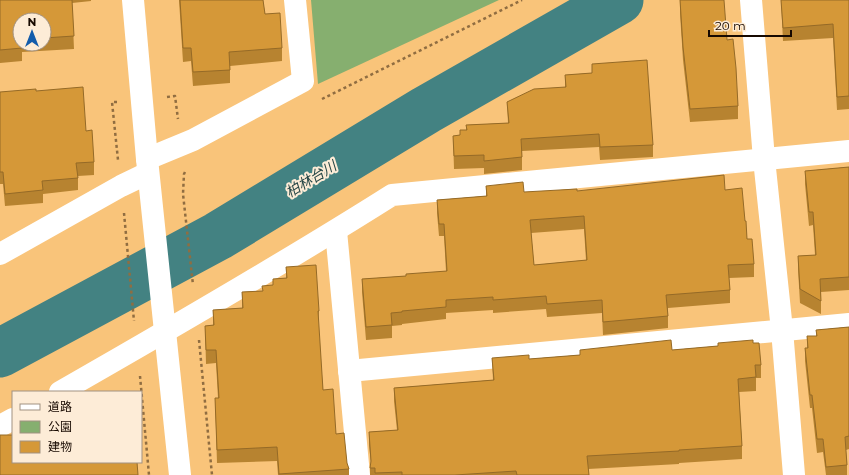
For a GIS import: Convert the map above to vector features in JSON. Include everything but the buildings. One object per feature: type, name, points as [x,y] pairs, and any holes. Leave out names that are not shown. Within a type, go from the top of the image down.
[{"type":"street","points":[[133,0],[148,166],[180,475]]},
{"type":"street","points":[[0,254],[120,186],[148,166],[193,140],[303,81],[295,0]]},
{"type":"street","points":[[751,0],[764,159],[782,330],[794,475]]},
{"type":"street","points":[[62,391],[196,314],[392,196],[849,151]]},
{"type":"street","points":[[336,231],[359,475]]},
{"type":"street","points":[[349,371],[849,324]]},
{"type":"street","points":[[0,426],[12,420]]},
{"type":"path","points":[[316,102],[522,0]]},
{"type":"path","points":[[188,170],[184,174],[183,194],[212,475]]},
{"type":"path","points":[[125,224],[141,391]]},
{"type":"path","points":[[142,401],[149,475]]},
{"type":"green space","points":[[311,0],[499,0],[318,84]]},
{"type":"waterway","name":"柏林台川","points":[[0,353],[218,236],[426,110],[619,0]]}]
